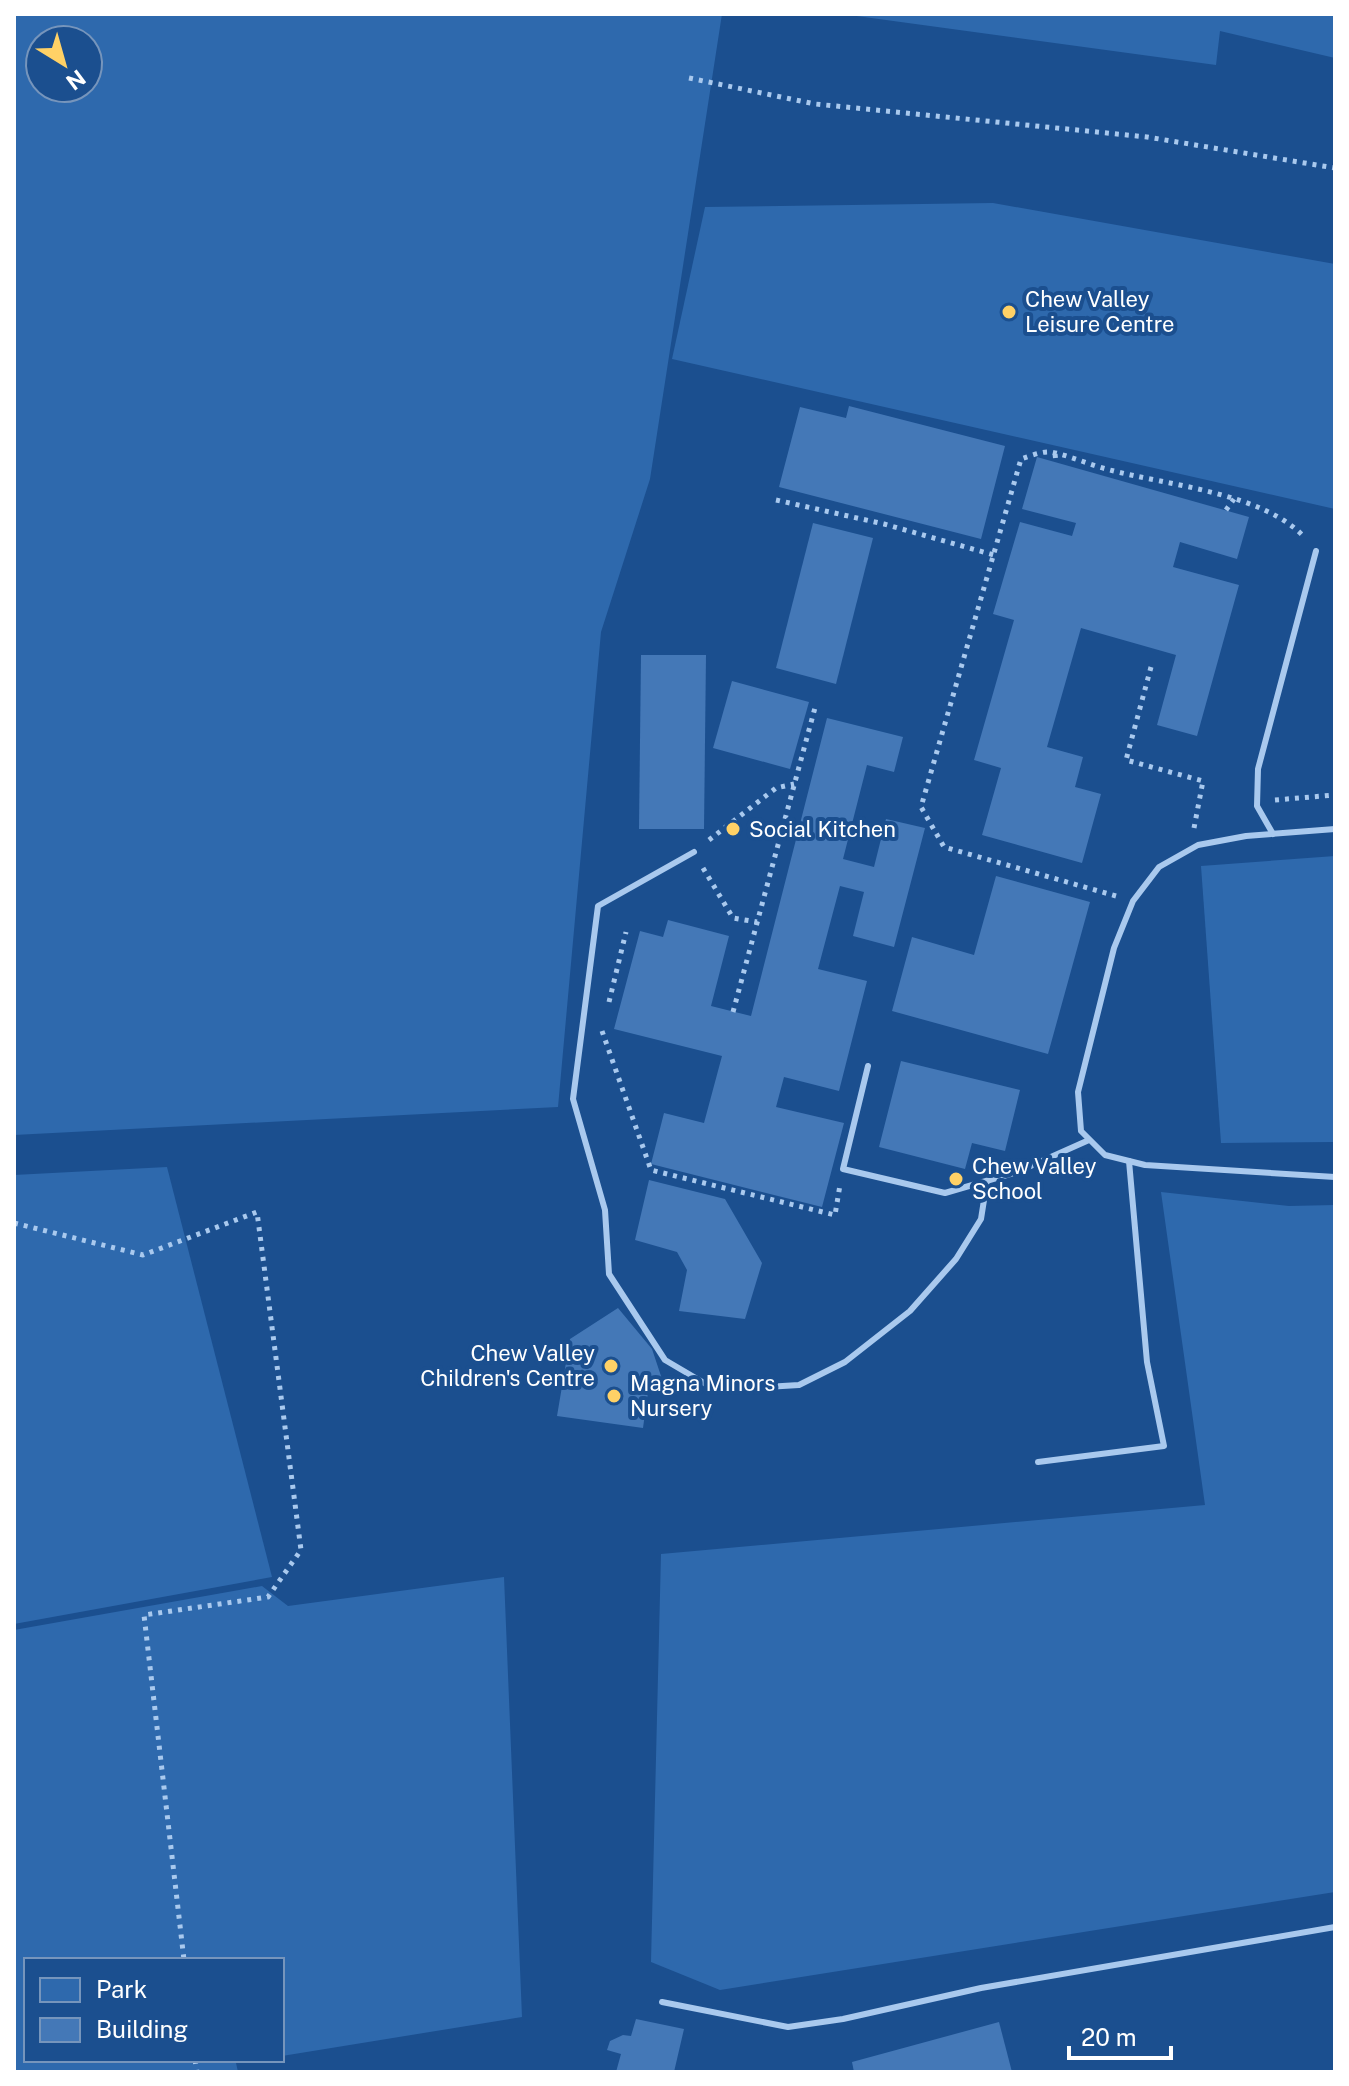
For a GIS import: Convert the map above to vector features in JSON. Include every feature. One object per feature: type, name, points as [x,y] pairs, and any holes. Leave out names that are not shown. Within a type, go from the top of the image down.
[{"type":"lane","points":[[1273,834],[1257,806],[1258,769],[1316,551]]},
{"type":"lane","points":[[1335,829],[1198,845],[1159,867],[1133,901],[1114,948],[1078,1092],[1081,1131],[1105,1155],[1145,1165],[1335,1177]]},
{"type":"lane","points":[[694,852],[598,906],[573,1099],[605,1210],[609,1274],[665,1360],[716,1390],[799,1385],[845,1362],[910,1311],[956,1259],[981,1219],[987,1181]]},
{"type":"lane","points":[[868,1066],[843,1169],[945,1193],[1017,1172],[1089,1140]]},
{"type":"lane","points":[[1038,1462],[1164,1446],[1147,1362],[1129,1161]]},
{"type":"lane","points":[[662,2002],[788,2027],[843,2019],[981,1988],[1335,1927]]},
{"type":"path","points":[[689,78],[815,104],[1147,137],[1335,168]]},
{"type":"path","points":[[1133,901],[944,847],[921,807],[1021,459],[1048,451],[1234,499],[1295,527],[1316,551]]},
{"type":"path","points":[[1055,454],[1056,462]]},
{"type":"path","points":[[1105,468],[1105,476]]},
{"type":"path","points":[[1226,510],[1234,499]]},
{"type":"path","points":[[776,500],[884,524],[994,555]]},
{"type":"path","points":[[1151,667],[1126,760],[1203,781],[1193,825],[1198,845]]},
{"type":"path","points":[[733,1012],[816,704]]},
{"type":"path","points":[[757,922],[733,918],[694,852],[776,788],[794,784]]},
{"type":"path","points":[[1258,801],[1335,795]]},
{"type":"path","points":[[605,1015],[626,932]]},
{"type":"path","points":[[602,1029],[651,1170],[835,1215],[843,1169]]},
{"type":"path","points":[[14,1223],[143,1255],[257,1212],[301,1550],[268,1597],[144,1615],[184,1958]]},
{"type":"green space","points":[[14,14],[722,14],[650,479],[601,632],[558,1107],[14,1135]]},
{"type":"green space","points":[[842,14],[1335,14],[1335,58],[1220,31],[1216,65]]},
{"type":"green space","name":"Chew Valley Leisure Centre","points":[[993,203],[1335,264],[1335,509],[672,359],[705,207]]},
{"type":"green space","points":[[1335,856],[1335,1142],[1221,1143],[1201,866]]},
{"type":"green space","points":[[167,1167],[272,1577],[14,1624],[14,1175]]},
{"type":"green space","points":[[1161,1192],[1289,1206],[1335,1205],[1335,1892],[720,1990],[651,1962],[661,1554],[1205,1505]]},
{"type":"green space","points":[[504,1577],[522,2017],[284,2056],[284,1958],[24,1958],[24,2062],[242,2062],[236,2063],[238,2072],[14,2072],[14,1630],[262,1586],[288,1606]]},
{"type":"building","points":[[849,406],[1005,446],[981,539],[779,487],[800,407],[846,418]]},
{"type":"building","points":[[1037,457],[1249,517],[1237,559],[1180,542],[1173,567],[1239,585],[1197,736],[1157,725],[1176,655],[1081,628],[1047,747],[1083,757],[1075,787],[1101,794],[1082,863],[982,835],[1001,768],[974,760],[1014,620],[993,614],[1020,522],[1072,536],[1076,523],[1022,509]]},
{"type":"building","points":[[813,523],[873,538],[836,684],[776,668]]},
{"type":"building","points":[[641,655],[706,655],[704,829],[639,829]]},
{"type":"building","points":[[732,681],[809,702],[790,769],[713,748]]},
{"type":"building","points":[[827,718],[903,737],[894,772],[867,765],[843,859],[874,867],[886,819],[925,828],[894,947],[853,936],[864,892],[840,886],[818,969],[867,981],[839,1091],[784,1077],[776,1107],[844,1123],[822,1207],[651,1164],[664,1113],[704,1123],[722,1056],[614,1029],[640,931],[663,937],[668,920],[729,936],[711,1006],[751,1016]]},
{"type":"building","points":[[996,876],[1090,902],[1048,1054],[892,1011],[912,937],[974,955]]},
{"type":"building","points":[[901,1061],[1020,1090],[1005,1151],[972,1143],[965,1169],[879,1147]]},
{"type":"building","points":[[649,1180],[725,1199],[762,1263],[745,1319],[679,1311],[687,1270],[677,1252],[635,1240]]},
{"type":"building","name":"Chew Valley Children's Centre","points":[[618,1308],[652,1349],[663,1382],[648,1392],[643,1428],[557,1416],[570,1339]]},
{"type":"building","points":[[636,2019],[684,2029],[674,2072],[616,2072],[621,2054],[607,2050],[610,2041],[623,2035],[631,2036]]},
{"type":"building","points":[[999,2022],[1012,2072],[854,2072],[852,2062]]},
{"type":"place","name":"Chew Valley Leisure Centre","points":[[1009,312]]},
{"type":"place","name":"Social Kitchen","points":[[733,829]]},
{"type":"place","name":"Chew Valley School","points":[[956,1179]]},
{"type":"place","name":"Chew Valley Children's Centre","points":[[611,1366]]},
{"type":"place","name":"Magna Minors Nursery","points":[[614,1396]]}]
